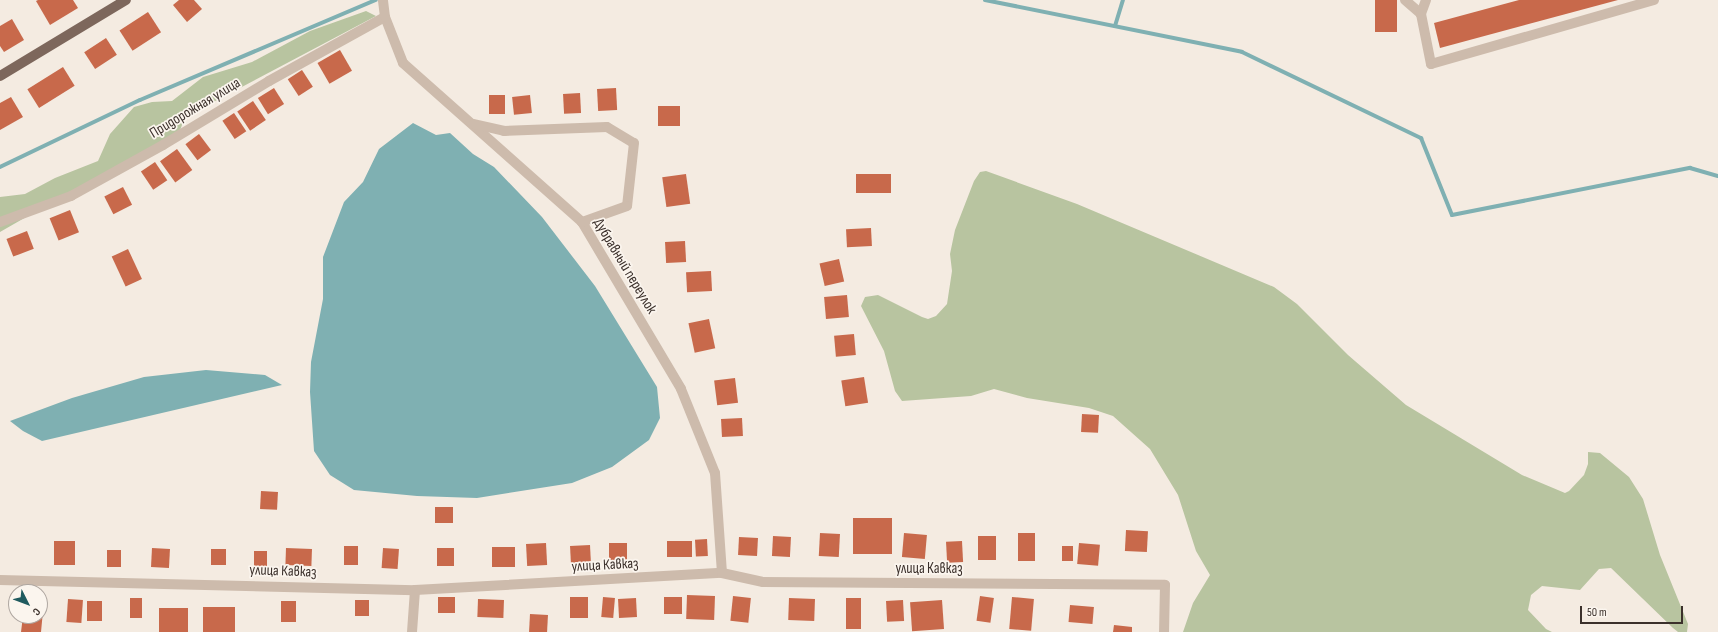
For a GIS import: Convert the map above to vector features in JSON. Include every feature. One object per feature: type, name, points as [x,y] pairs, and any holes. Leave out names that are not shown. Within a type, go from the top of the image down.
[{"type":"main road","points":[[0,76],[126,0]]},
{"type":"street","points":[[383,0],[385,17]]},
{"type":"street","points":[[1405,0],[1421,14]]},
{"type":"street","points":[[1426,0],[1421,14],[1431,64],[1654,0]]},
{"type":"street","name":"Дубравный переулок","points":[[385,17],[403,62],[582,222],[681,388],[687,402],[715,473],[722,573]]},
{"type":"street","name":"Придорожная улица","points":[[0,222],[71,196],[163,145],[269,81],[385,17]]},
{"type":"street","points":[[473,124],[504,131],[607,127],[634,143],[627,206],[582,222]]},
{"type":"street","name":"улица Кавказ","points":[[0,580],[415,590],[722,573],[763,582],[1165,585],[1164,632]]},
{"type":"street","points":[[412,632],[415,590]]},
{"type":"green space","points":[[366,11],[376,16],[185,117],[176,141],[68,193],[0,232],[0,197],[25,194],[55,178],[98,161],[110,134],[134,107],[152,102],[172,101],[203,77],[252,62],[310,31]]},
{"type":"green space","points":[[986,171],[1077,204],[1274,287],[1297,304],[1348,355],[1406,405],[1522,475],[1565,493],[1569,491],[1584,475],[1588,464],[1588,452],[1600,453],[1629,477],[1643,499],[1660,555],[1688,624],[1687,632],[1678,632],[1673,628],[1611,568],[1599,569],[1580,590],[1542,586],[1531,595],[1528,610],[1546,629],[1552,632],[1183,632],[1193,603],[1210,575],[1196,551],[1178,495],[1150,449],[1113,416],[1089,408],[1027,398],[994,389],[971,396],[902,401],[895,391],[884,351],[861,306],[865,297],[878,295],[922,317],[928,319],[936,316],[947,304],[952,271],[950,254],[955,230],[974,181],[980,172]]},
{"type":"water","points":[[413,123],[436,135],[450,133],[473,154],[494,167],[542,217],[595,286],[657,387],[660,418],[649,440],[612,467],[572,483],[477,498],[417,496],[354,490],[330,475],[314,451],[310,392],[311,362],[323,299],[323,257],[344,202],[363,182],[379,149]]},
{"type":"water","points":[[206,370],[265,375],[282,385],[42,441],[23,431],[10,421],[72,398],[144,377]]},
{"type":"building","points":[[73,0],[78,8],[50,25],[36,1]]},
{"type":"building","points":[[179,0],[194,0],[202,9],[187,22],[173,5]]},
{"type":"building","points":[[1375,0],[1397,0],[1397,32],[1375,32]]},
{"type":"building","points":[[1519,0],[1618,0],[1440,48],[1434,23]]},
{"type":"building","points":[[148,12],[161,32],[133,51],[119,31]]},
{"type":"building","points":[[12,19],[24,40],[4,52],[0,46],[0,26]]},
{"type":"building","points":[[106,38],[117,55],[95,69],[84,52]]},
{"type":"building","points":[[340,50],[352,71],[329,84],[317,63]]},
{"type":"building","points":[[63,67],[75,86],[39,108],[27,89]]},
{"type":"building","points":[[302,70],[313,87],[299,96],[288,79]]},
{"type":"building","points":[[274,88],[284,104],[268,114],[258,98]]},
{"type":"building","points":[[616,88],[617,110],[598,111],[597,89]]},
{"type":"building","points":[[580,93],[581,113],[564,114],[563,94]]},
{"type":"building","points":[[489,95],[505,95],[505,114],[489,114]]},
{"type":"building","points":[[530,95],[532,113],[514,115],[512,97]]},
{"type":"building","points":[[11,97],[23,117],[0,130],[0,103]]},
{"type":"building","points":[[253,101],[266,120],[250,131],[237,112]]},
{"type":"building","points":[[658,106],[680,106],[680,126],[658,126]]},
{"type":"building","points":[[234,113],[246,131],[235,139],[222,121]]},
{"type":"building","points":[[199,134],[211,150],[197,160],[185,144]]},
{"type":"building","points":[[177,149],[192,170],[175,182],[160,161]]},
{"type":"building","points":[[155,162],[167,180],[153,190],[141,172]]},
{"type":"building","points":[[686,174],[690,204],[666,207],[662,177]]},
{"type":"building","points":[[856,174],[891,174],[891,193],[856,193]]},
{"type":"building","points":[[123,187],[132,205],[113,214],[104,197]]},
{"type":"building","points":[[70,210],[79,232],[59,240],[50,218]]},
{"type":"building","points":[[871,228],[872,246],[847,247],[846,229]]},
{"type":"building","points":[[27,231],[34,249],[13,257],[6,239]]},
{"type":"building","points":[[685,241],[686,262],[666,263],[665,242]]},
{"type":"building","points":[[128,249],[142,279],[126,287],[112,257]]},
{"type":"building","points":[[839,259],[844,281],[825,286],[820,263]]},
{"type":"building","points":[[711,271],[712,291],[687,292],[686,272]]},
{"type":"building","points":[[847,295],[849,317],[826,319],[824,297]]},
{"type":"building","points":[[709,319],[715,348],[695,353],[688,323]]},
{"type":"building","points":[[854,334],[856,355],[836,357],[834,336]]},
{"type":"building","points":[[864,377],[868,403],[845,406],[841,381]]},
{"type":"building","points":[[735,378],[738,403],[717,405],[714,381]]},
{"type":"building","points":[[1082,414],[1099,415],[1098,433],[1081,432]]},
{"type":"building","points":[[742,418],[743,436],[722,437],[721,419]]},
{"type":"building","points":[[261,491],[278,492],[277,510],[260,509]]},
{"type":"building","points":[[435,507],[453,507],[453,523],[435,523]]},
{"type":"building","points":[[853,518],[892,518],[892,554],[853,554]]},
{"type":"building","points":[[1126,530],[1148,531],[1147,552],[1125,551]]},
{"type":"building","points":[[820,533],[840,534],[839,557],[819,556]]},
{"type":"building","points":[[904,533],[927,535],[925,559],[902,557]]},
{"type":"building","points":[[1018,533],[1035,533],[1035,561],[1018,561]]},
{"type":"building","points":[[773,536],[791,537],[790,557],[772,556]]},
{"type":"building","points":[[978,536],[996,536],[996,560],[978,560]]},
{"type":"building","points":[[739,537],[758,538],[757,556],[738,555]]},
{"type":"building","points":[[707,539],[708,556],[696,557],[695,540]]},
{"type":"building","points":[[54,541],[75,541],[75,565],[54,565]]},
{"type":"building","points":[[667,541],[692,541],[692,557],[667,557]]},
{"type":"building","points":[[962,541],[963,562],[947,563],[946,542]]},
{"type":"building","points":[[546,543],[547,565],[527,566],[526,544]]},
{"type":"building","points":[[609,543],[627,543],[627,560],[609,560]]},
{"type":"building","points":[[1079,543],[1100,545],[1098,566],[1077,564]]},
{"type":"building","points":[[590,545],[591,563],[571,564],[570,546]]},
{"type":"building","points":[[344,546],[358,546],[358,565],[344,565]]},
{"type":"building","points":[[1062,546],[1073,546],[1073,561],[1062,561]]},
{"type":"building","points":[[492,547],[515,547],[515,567],[492,567]]},
{"type":"building","points":[[152,548],[170,549],[169,568],[151,567]]},
{"type":"building","points":[[286,548],[312,549],[311,566],[285,565]]},
{"type":"building","points":[[383,548],[399,549],[398,569],[382,568]]},
{"type":"building","points":[[437,548],[454,548],[454,566],[437,566]]},
{"type":"building","points":[[211,549],[226,549],[226,565],[211,565]]},
{"type":"building","points":[[107,550],[121,550],[121,567],[107,567]]},
{"type":"building","points":[[254,551],[267,551],[267,568],[254,568]]},
{"type":"building","points":[[687,595],[715,596],[714,620],[686,619]]},
{"type":"building","points":[[733,596],[751,598],[748,623],[730,621]]},
{"type":"building","points":[[980,596],[994,598],[990,623],[977,621]]},
{"type":"building","points":[[438,597],[455,597],[455,613],[438,613]]},
{"type":"building","points":[[570,597],[588,597],[588,618],[570,618]]},
{"type":"building","points":[[603,597],[615,598],[613,618],[601,617]]},
{"type":"building","points":[[664,597],[682,597],[682,614],[664,614]]},
{"type":"building","points":[[1012,597],[1034,599],[1031,631],[1009,629]]},
{"type":"building","points":[[130,598],[142,598],[142,618],[130,618]]},
{"type":"building","points":[[636,598],[637,617],[619,618],[618,599]]},
{"type":"building","points":[[789,598],[815,599],[814,621],[788,620]]},
{"type":"building","points":[[846,598],[861,598],[861,629],[846,629]]},
{"type":"building","points":[[68,599],[83,600],[81,623],[66,622]]},
{"type":"building","points":[[478,599],[504,600],[503,618],[477,617]]},
{"type":"building","points":[[355,600],[369,600],[369,616],[355,616]]},
{"type":"building","points":[[903,600],[904,621],[887,622],[886,601]]},
{"type":"building","points":[[942,600],[944,629],[912,631],[910,602]]},
{"type":"building","points":[[87,601],[102,601],[102,621],[87,621]]},
{"type":"building","points":[[281,601],[296,601],[296,622],[281,622]]},
{"type":"building","points":[[1070,605],[1094,607],[1092,624],[1069,622]]},
{"type":"building","points":[[203,607],[235,607],[235,632],[203,632]]},
{"type":"building","points":[[159,608],[188,608],[188,632],[159,632]]},
{"type":"building","points":[[530,614],[548,615],[547,632],[529,632]]},
{"type":"building","points":[[22,624],[42,624],[41,632],[21,632]]},
{"type":"building","points":[[1114,625],[1132,627],[1132,632],[1113,632]]},
{"type":"waterway","points":[[0,167],[140,100],[376,0]]},
{"type":"waterway","points":[[985,0],[1242,52],[1421,138],[1452,215],[1690,168],[1718,176]]},
{"type":"waterway","points":[[1115,26],[1123,0]]}]
